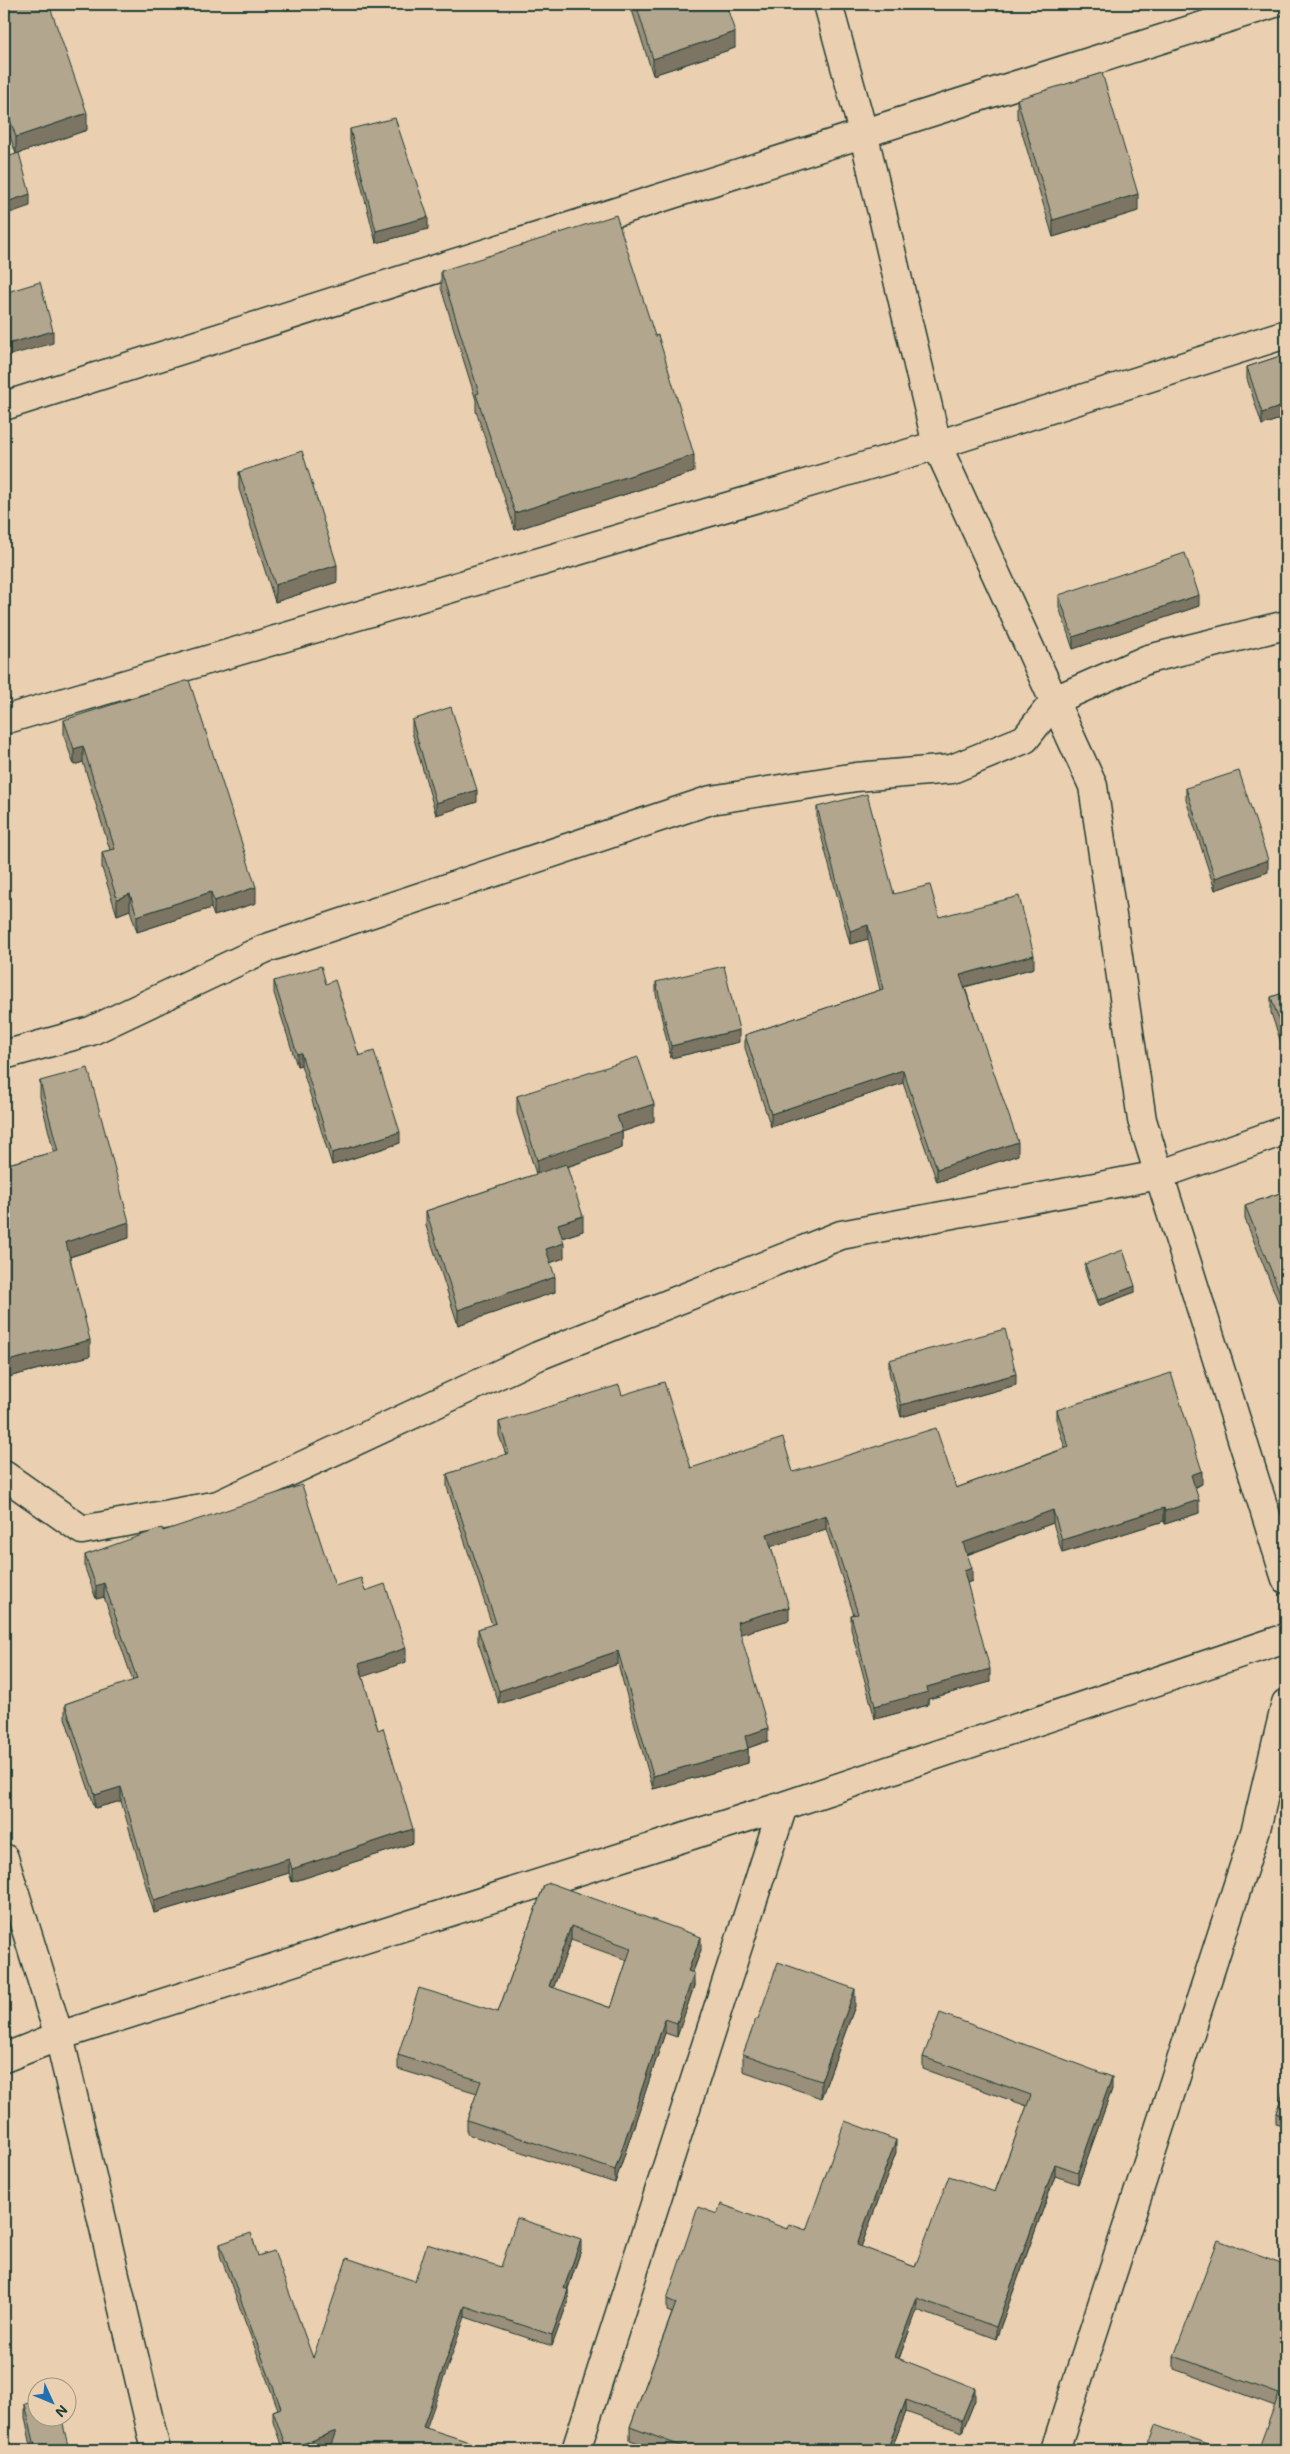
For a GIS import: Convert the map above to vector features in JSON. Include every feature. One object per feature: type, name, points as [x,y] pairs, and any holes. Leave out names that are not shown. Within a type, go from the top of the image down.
[{"type":"street","points":[[828,4],[863,132],[937,445],[1093,786],[1142,1120],[1286,1579]]},
{"type":"street","points":[[4,406],[863,132],[1272,4]]},
{"type":"street","points":[[4,720],[937,445],[1286,334]]},
{"type":"street","points":[[4,1055],[91,1032],[264,949],[710,800],[856,777],[952,769],[1025,739],[1055,700],[1148,659],[1286,625]]},
{"type":"street","points":[[4,1475],[82,1530],[218,1505],[538,1356],[841,1235],[1159,1175],[1286,1130]]},
{"type":"street","points":[[4,2058],[59,2036],[783,1806],[1286,1638]]},
{"type":"street","points":[[1055,2450],[1256,1829],[1286,1703]]},
{"type":"street","points":[[576,2450],[783,1806]]},
{"type":"street","points":[[4,1858],[59,2036],[156,2450]]},
{"type":"building","points":[[4,4],[49,4],[87,113],[16,137],[4,101]]},
{"type":"building","points":[[636,4],[726,4],[735,32],[653,59]]},
{"type":"building","points":[[1102,73],[1138,194],[1053,220],[1017,99]]},
{"type":"building","points":[[395,118],[428,217],[376,231],[350,129]]},
{"type":"building","points":[[19,153],[30,194],[4,203],[4,158]]},
{"type":"building","points":[[616,215],[655,336],[658,335],[694,455],[515,513],[476,394],[479,393],[441,271]]},
{"type":"building","points":[[40,282],[53,331],[4,345],[4,293]]},
{"type":"building","points":[[1286,354],[1286,405],[1262,413],[1247,367]]},
{"type":"building","points":[[302,451],[337,565],[275,585],[239,472]]},
{"type":"building","points":[[1185,553],[1199,595],[1073,637],[1059,595]]},
{"type":"building","points":[[189,680],[256,887],[214,901],[211,892],[137,916],[130,894],[117,899],[102,852],[115,849],[83,746],[74,749],[64,720]]},
{"type":"building","points":[[451,707],[477,790],[436,803],[412,720]]},
{"type":"building","points":[[1239,771],[1268,860],[1215,878],[1186,788]]},
{"type":"building","points":[[867,794],[894,894],[930,885],[939,917],[1019,896],[1034,955],[960,975],[1018,1142],[937,1169],[903,1070],[771,1114],[745,1035],[883,989],[868,925],[850,931],[817,807]]},
{"type":"building","points":[[321,966],[326,984],[335,980],[359,1056],[374,1051],[400,1132],[332,1153],[301,1053],[297,1054],[274,981]]},
{"type":"building","points":[[724,966],[739,1030],[671,1046],[656,982]]},
{"type":"building","points":[[1286,992],[1286,1041],[1271,997]]},
{"type":"building","points":[[638,1057],[654,1104],[617,1116],[622,1131],[537,1160],[517,1096]]},
{"type":"building","points":[[88,1068],[129,1222],[66,1242],[90,1340],[4,1362],[4,1165],[58,1151],[40,1081]]},
{"type":"building","points":[[566,1164],[583,1216],[558,1224],[564,1243],[546,1249],[555,1277],[458,1310],[426,1211]]},
{"type":"building","points":[[1286,1191],[1286,1308],[1245,1205]]},
{"type":"building","points":[[1123,1250],[1135,1286],[1098,1300],[1085,1264]]},
{"type":"building","points":[[1005,1329],[1016,1374],[901,1405],[889,1360]]},
{"type":"building","points":[[1171,1373],[1202,1471],[1191,1475],[1199,1500],[1165,1511],[1164,1508],[1062,1540],[1053,1510],[963,1543],[972,1568],[964,1571],[990,1669],[927,1687],[928,1692],[875,1706],[851,1615],[858,1614],[826,1515],[767,1534],[789,1607],[737,1622],[768,1728],[745,1736],[748,1749],[653,1776],[618,1651],[499,1691],[478,1629],[496,1623],[447,1474],[509,1453],[499,1422],[619,1385],[622,1395],[664,1382],[691,1468],[783,1438],[793,1472],[936,1428],[956,1488],[1069,1447],[1057,1410]]},
{"type":"building","points":[[302,1485],[335,1586],[361,1578],[365,1591],[385,1584],[406,1648],[359,1664],[378,1730],[383,1728],[413,1829],[292,1869],[289,1859],[154,1900],[121,1787],[95,1795],[65,1704],[137,1679],[104,1583],[96,1586],[85,1555],[162,1528],[163,1531]]},
{"type":"building","points":[[550,1883],[701,1937],[688,1971],[694,1973],[677,2023],[665,2019],[615,2170],[467,2120],[481,2081],[398,2055],[419,1988],[498,2012],[544,1885]],"holes":[[[571,1926],[631,1948],[611,2008],[549,1986]]]},
{"type":"building","points":[[778,1962],[855,1989],[821,2081],[743,2054],[756,2019],[758,2019]]},
{"type":"building","points":[[940,2013],[1112,2077],[1078,2172],[1055,2164],[996,2327],[917,2298],[895,2357],[975,2388],[962,2420],[906,2400],[887,2450],[692,2450],[630,2427],[676,2303],[667,2299],[698,2207],[717,2214],[721,2204],[787,2229],[789,2224],[806,2230],[845,2121],[896,2140],[857,2245],[915,2267],[949,2176],[995,2192],[1031,2095],[923,2057]]},
{"type":"building","points":[[1286,2084],[1286,2117],[1276,2113]]},
{"type":"building","points":[[517,2218],[581,2239],[564,2288],[568,2290],[552,2335],[465,2306],[423,2427],[494,2450],[329,2450],[336,2431],[287,2450],[273,2411],[281,2408],[220,2244],[251,2233],[258,2256],[274,2251],[313,2358],[347,2258],[415,2281],[427,2244],[501,2267]]},
{"type":"building","points":[[1218,2240],[1286,2266],[1286,2450],[1258,2450],[1279,2394],[1174,2356]]},
{"type":"building","points":[[28,2403],[28,2417],[25,2404]]},
{"type":"building","points":[[1155,2425],[1224,2450],[1146,2450]]},
{"type":"building","points":[[30,2426],[63,2426],[69,2450],[36,2450]]}]
